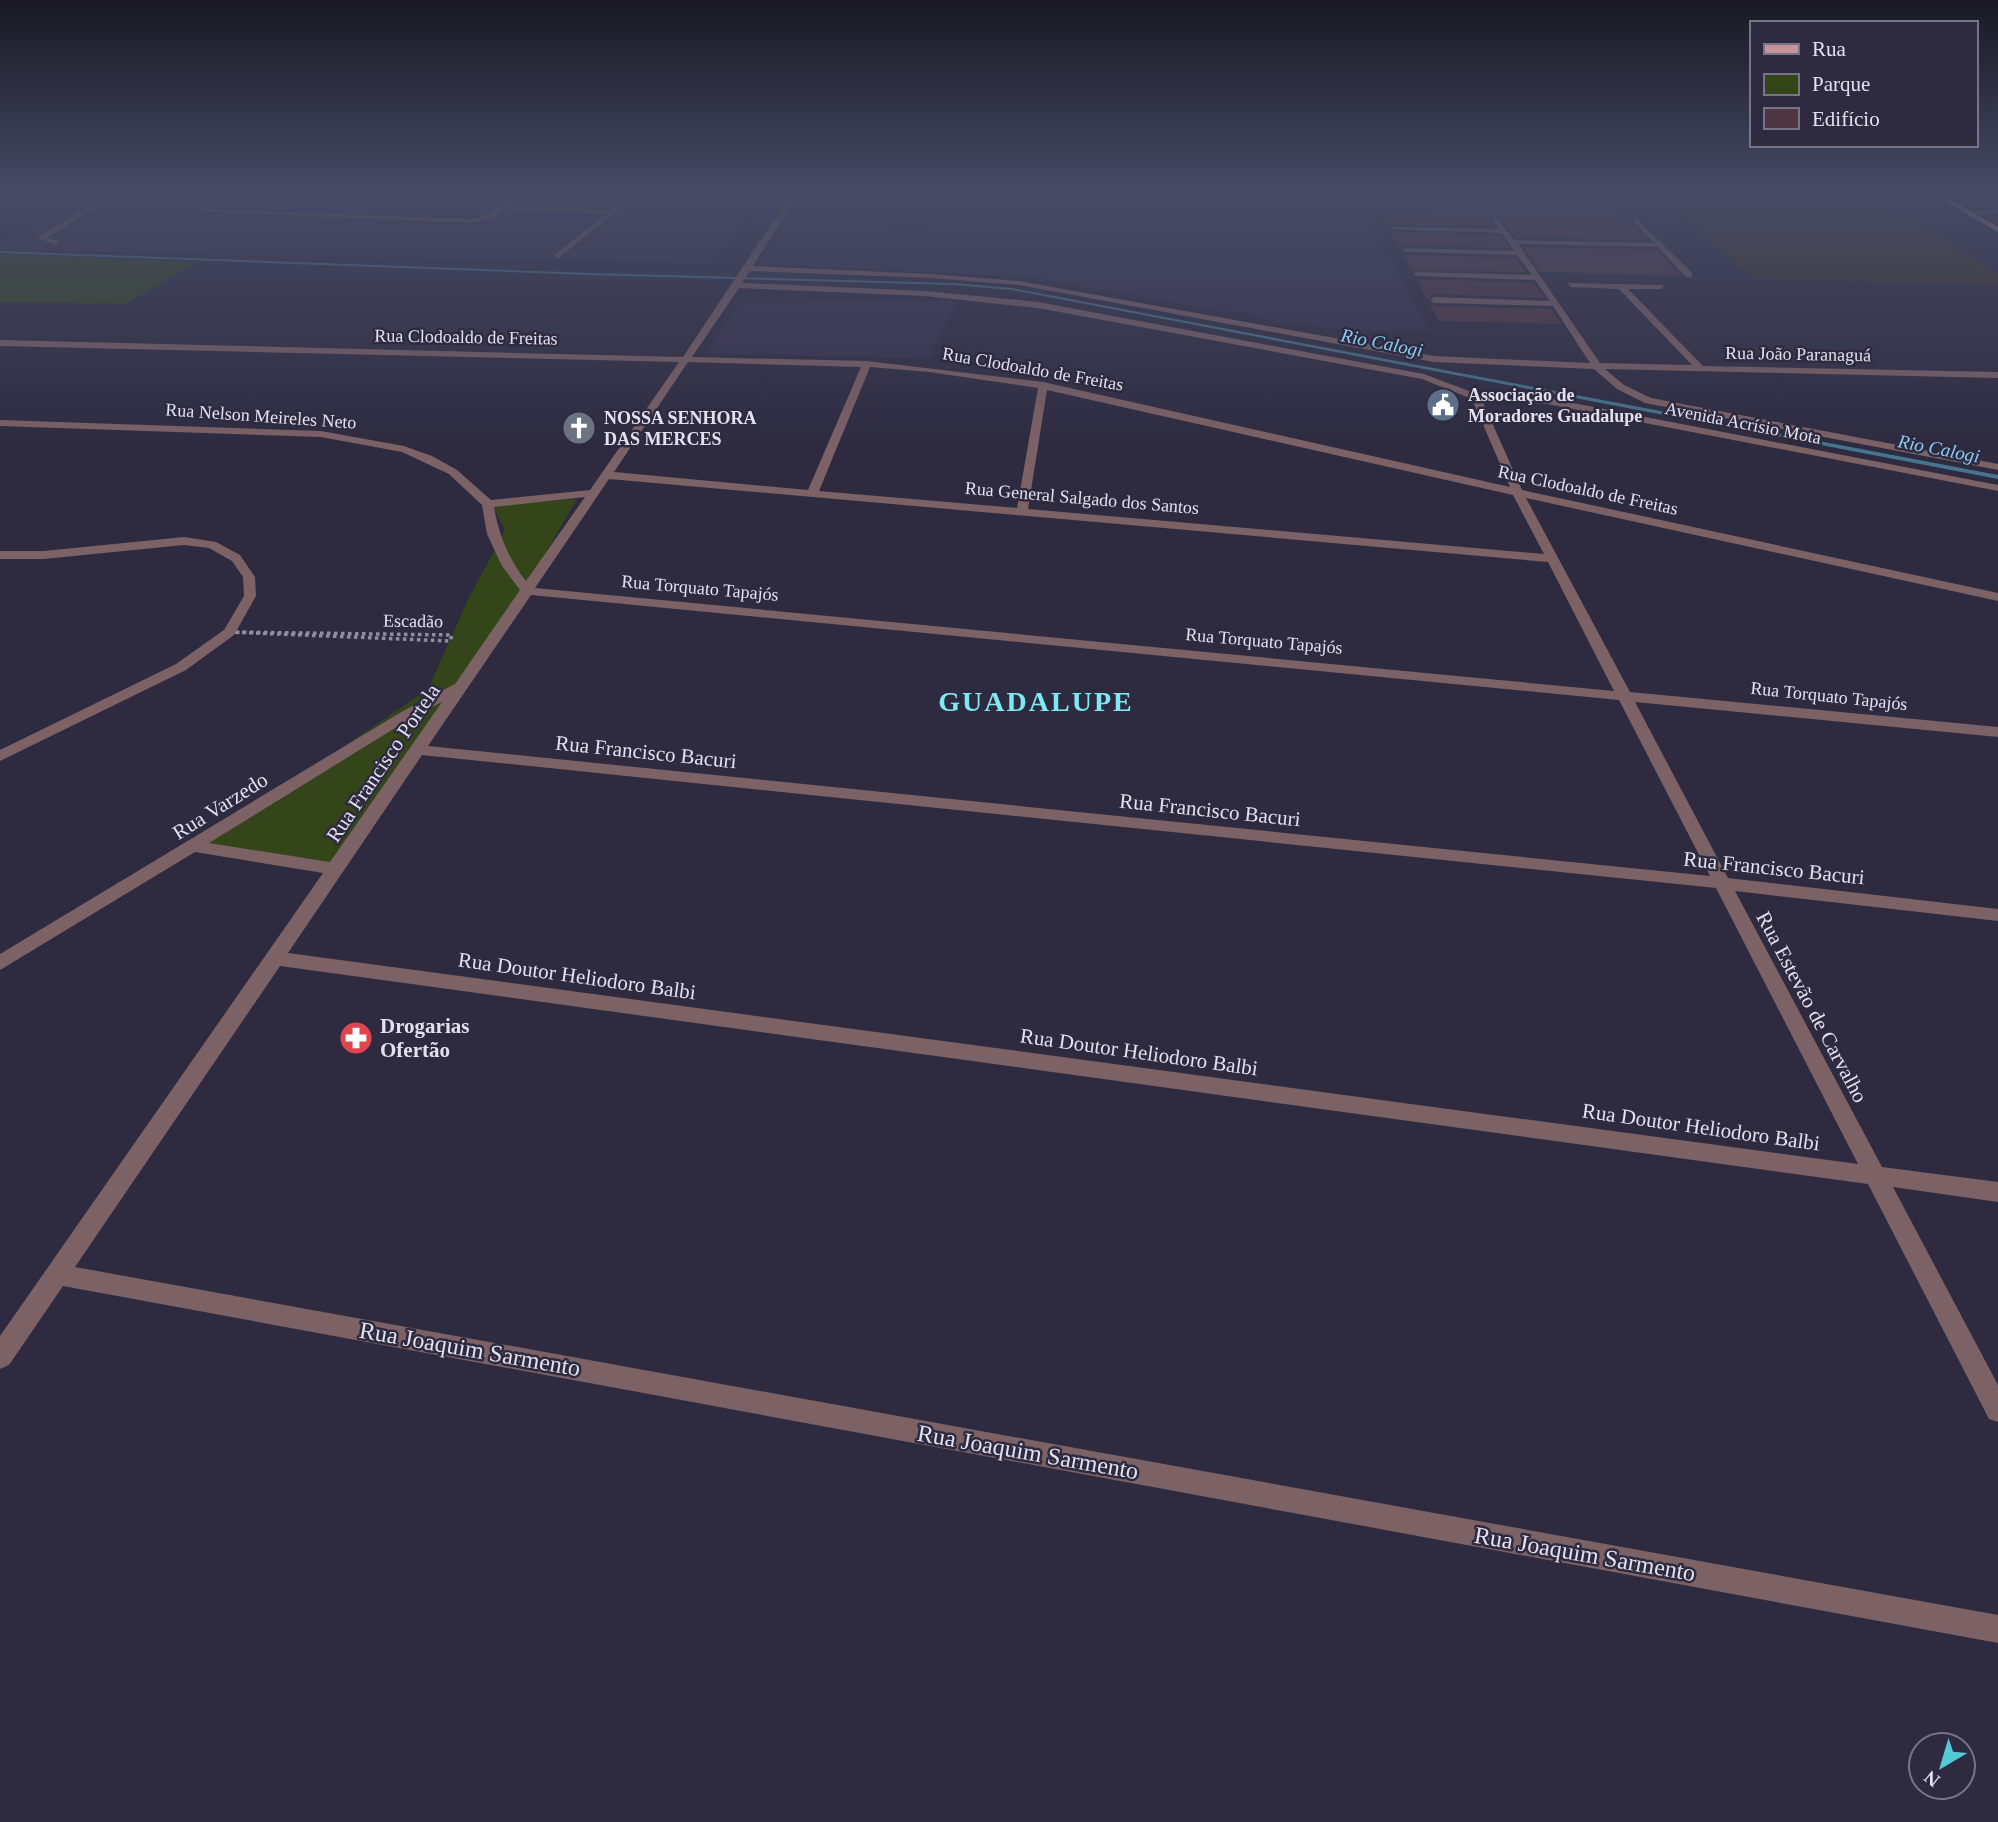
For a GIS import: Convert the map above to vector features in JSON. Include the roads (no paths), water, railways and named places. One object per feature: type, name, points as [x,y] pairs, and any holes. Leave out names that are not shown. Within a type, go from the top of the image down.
[{"type":"street","points":[[741,277],[926,276]]},
{"type":"street","points":[[931,276],[1019,283],[1434,359],[1597,366]]},
{"type":"street","points":[[1478,276],[1537,278]]},
{"type":"street","name":"Rua Francisco Portela","points":[[0,1357],[741,277]]},
{"type":"street","name":"Avenida Acrísio Mota","points":[[741,277],[974,296],[1038,306],[1424,377],[1476,397],[1547,401],[1998,488]]},
{"type":"street","name":"Avenida Acrísio Mota","points":[[1537,278],[1597,366],[1611,382],[1626,393],[1649,401],[1998,467]]},
{"type":"street","points":[[1572,285],[1661,287]]},
{"type":"street","points":[[1621,286],[1700,368]]},
{"type":"street","points":[[1434,300],[1556,304]]},
{"type":"street","name":"Rua Clodoaldo de Freitas","points":[[0,343],[867,364],[962,372],[1043,385],[1518,493],[1998,597]]},
{"type":"street","points":[[812,492],[867,364]]},
{"type":"street","name":"Rua João Paranaguá","points":[[1597,366],[1998,375]]},
{"type":"street","points":[[1022,510],[1043,385]]},
{"type":"street","name":"Rua Estevão de Carvalho","points":[[1476,397],[1518,493],[1622,695],[1998,1410]]},
{"type":"street","name":"Rua Nelson Meireles Neto","points":[[0,423],[208,428],[362,439],[428,458],[453,472],[488,504]]},
{"type":"street","name":"Rua General Salgado dos Santos","points":[[606,475],[1554,559]]},
{"type":"street","points":[[527,590],[508,566],[493,534],[488,504],[594,493]]},
{"type":"street","points":[[0,555],[44,555],[184,541],[212,545],[236,558],[249,577],[250,596],[229,632],[181,667],[0,756]]},
{"type":"street","name":"Rua Torquato Tapajós","points":[[527,590],[1998,732]]},
{"type":"street","name":"Rua Varzedo","points":[[0,963],[385,728],[462,685]]},
{"type":"street","name":"Rua Francisco Bacuri","points":[[417,750],[1721,883],[1998,915]]},
{"type":"street","points":[[194,846],[336,869]]},
{"type":"street","name":"Rua Doutor Heliodoro Balbi","points":[[274,958],[1998,1192]]},
{"type":"street","name":"Rua Joaquim Sarmento","points":[[57,1274],[1998,1629]]},
{"type":"waterway","name":"Rio Calogi","points":[[662,276],[953,284],[1012,289],[1998,477]]},
{"type":"place","name":"Associação de Moradores Guadalupe","points":[[1443,405]]},
{"type":"place","name":"NOSSA SENHORA DAS MERCES","points":[[579,428]]},
{"type":"place","name":"Drogarias Ofertão","points":[[356,1038]]},
{"type":"district","name":"GUADALUPE","points":[[1036,701]]}]
